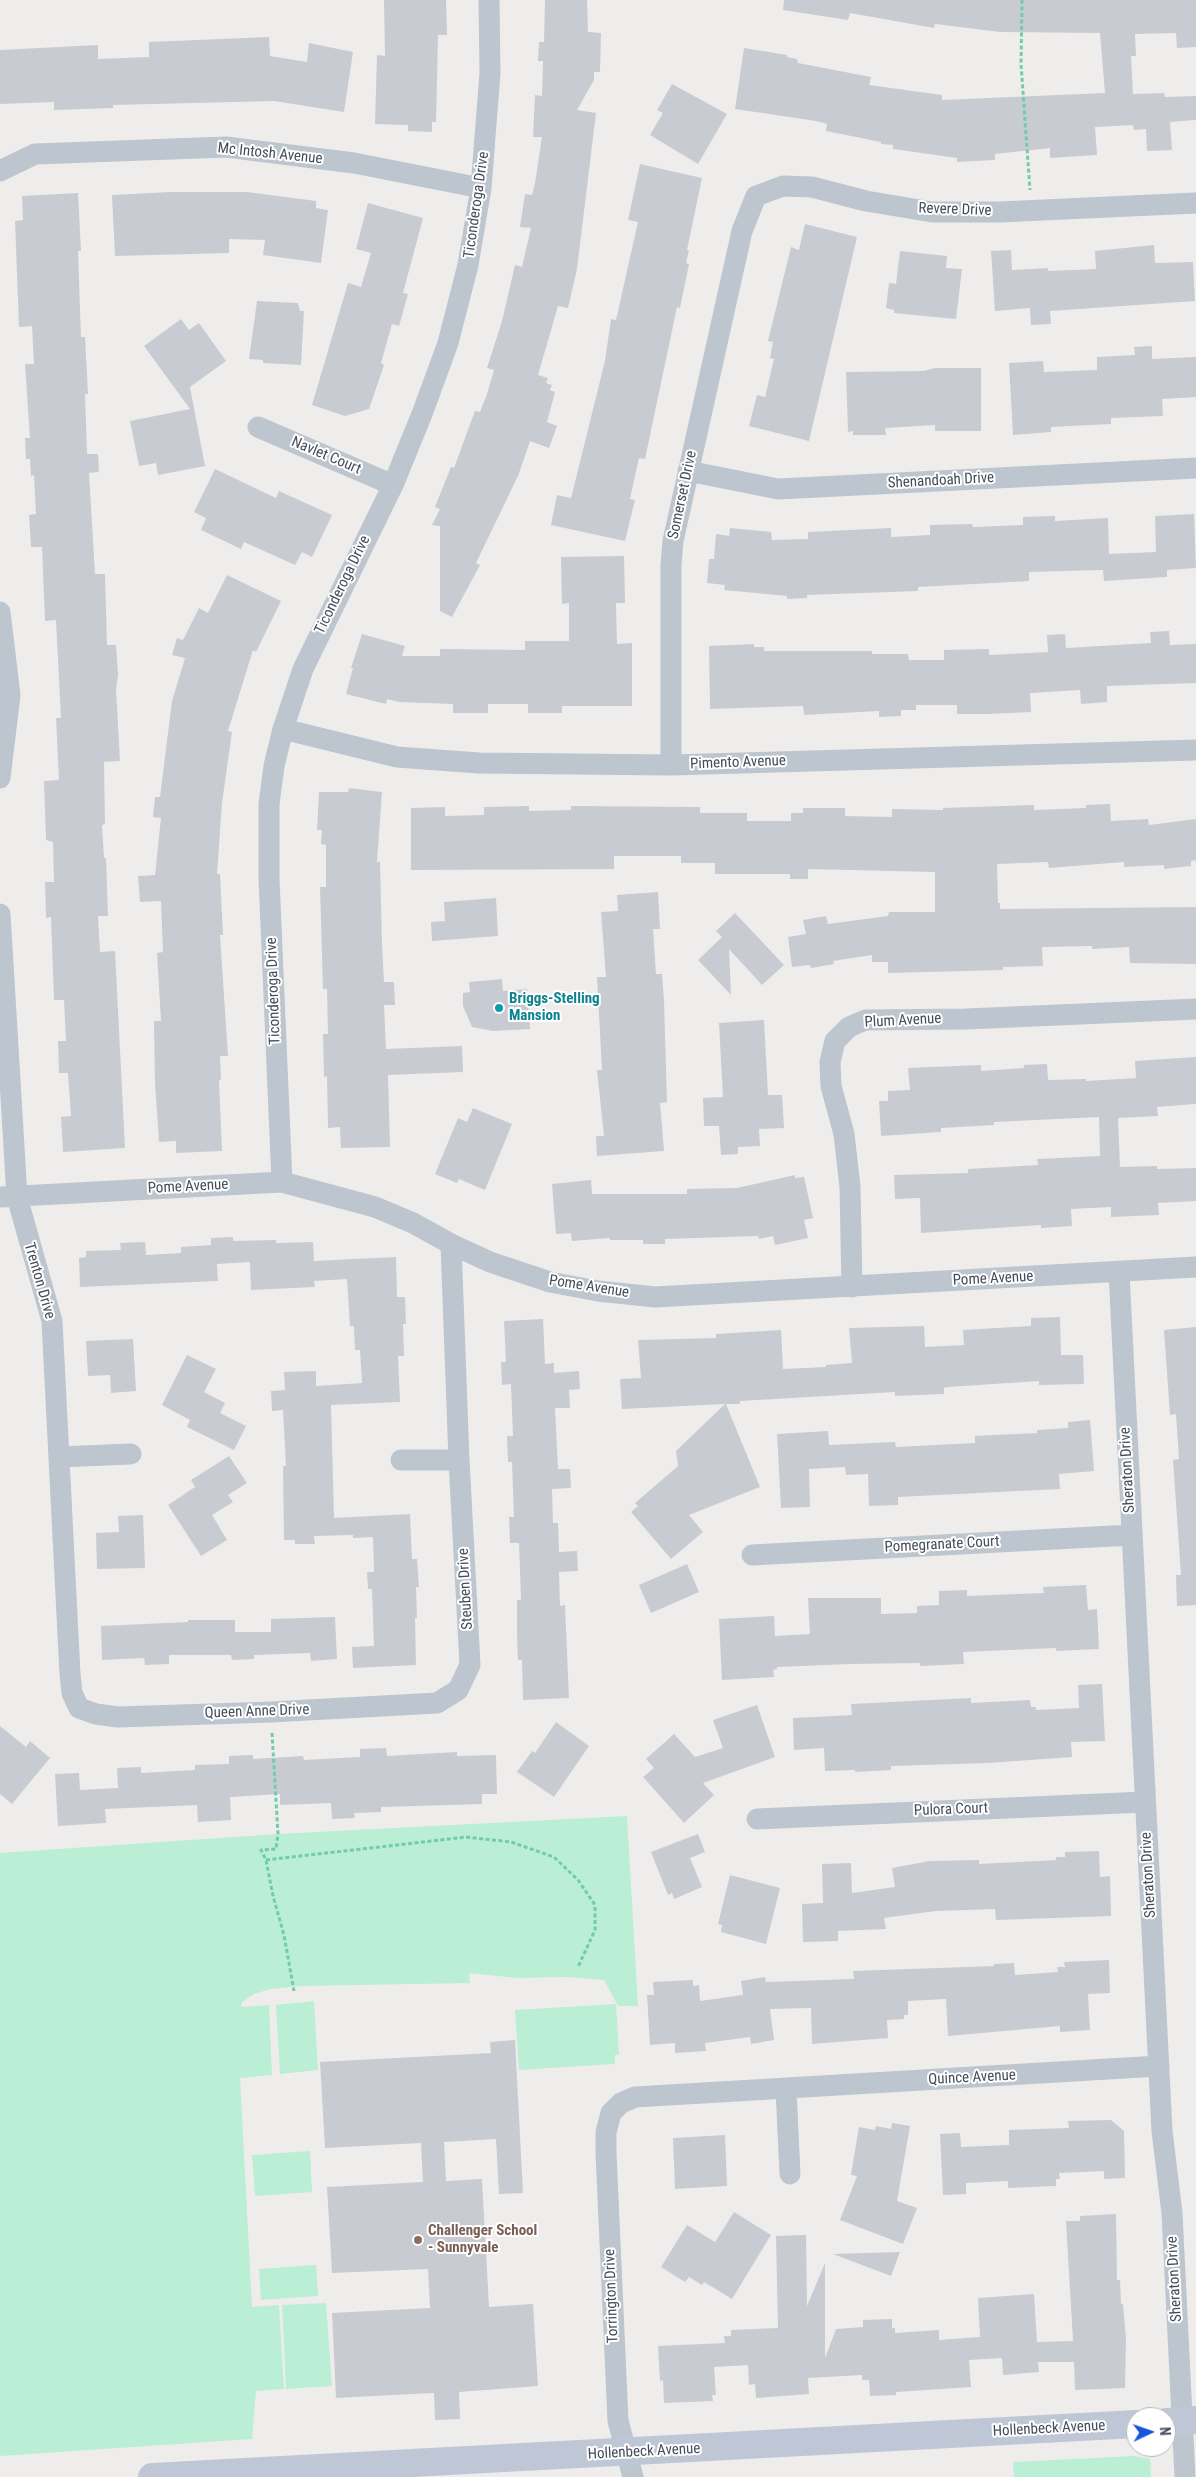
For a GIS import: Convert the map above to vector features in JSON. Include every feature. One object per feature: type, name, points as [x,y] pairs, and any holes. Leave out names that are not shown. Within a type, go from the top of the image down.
[{"type":"street","name":"Ticonderoga Drive","points":[[282,1182],[269,879],[269,804],[274,766],[283,729],[303,669],[393,485],[448,343],[468,265],[481,188],[490,73],[488,0]]},
{"type":"street","name":"Mc Intosh Avenue","points":[[0,171],[35,154],[226,147],[354,163],[481,188]]},
{"type":"street","name":"Revere Drive","points":[[742,231],[756,196],[783,186],[812,187],[866,201],[932,212],[1196,203]]},
{"type":"street","name":"Somerset Drive","points":[[671,765],[671,565],[688,471],[742,231]]},
{"type":"street","name":"Navlet Court","points":[[258,427],[393,485]]},
{"type":"street","name":"Shenandoah Drive","points":[[688,471],[778,489],[1196,468]]},
{"type":"street","points":[[0,612],[10,695],[0,778]]},
{"type":"street","name":"Pimento Avenue","points":[[283,729],[397,757],[479,763],[671,765],[1196,750]]},
{"type":"street","name":"Trenton Drive","points":[[0,914],[8,1197],[52,1322],[70,1674],[72,1693],[79,1708]]},
{"type":"street","name":"Plum Avenue","points":[[852,1287],[850,1187],[844,1134],[831,1086],[830,1062],[835,1041],[848,1027],[865,1020],[966,1019],[1196,1009]]},
{"type":"street","name":"Pome Avenue","points":[[8,1197],[282,1182],[375,1207],[413,1222],[451,1244],[490,1262],[550,1282],[598,1291],[655,1296],[852,1287],[1196,1267]]},
{"type":"street","name":"Steuben Drive","points":[[437,1703],[458,1690],[470,1665],[459,1460],[451,1244]]},
{"type":"street","name":"Sheraton Drive","points":[[1119,1272],[1162,2131],[1172,2213],[1185,2477]]},
{"type":"street","points":[[59,1457],[131,1454]]},
{"type":"street","points":[[401,1460],[459,1460]]},
{"type":"street","name":"Pomegranate Court","points":[[752,1555],[1132,1535]]},
{"type":"street","name":"Queen Anne Drive","points":[[79,1708],[96,1714],[118,1717],[271,1712],[437,1703]]},
{"type":"street","name":"Pulora Court","points":[[757,1818],[1145,1802]]},
{"type":"street","name":"Quince Avenue","points":[[611,2113],[621,2103],[635,2097],[1159,2066]]},
{"type":"street","points":[[786,2089],[790,2174]]},
{"type":"street","name":"Torrington Drive","points":[[611,2113],[606,2132],[606,2153],[614,2360],[618,2421],[630,2465]]},
{"type":"street","name":"Hollenbeck Avenue","points":[[152,2477],[630,2465],[1126,2425]]},
{"type":"path","points":[[1022,0],[1021,64],[1031,210]]},
{"type":"path","points":[[271,1712],[278,1834],[276,1849],[261,1850],[266,1860],[273,1896],[284,1935],[294,1991]]},
{"type":"path","points":[[266,1860],[466,1837],[511,1842],[554,1857],[578,1880],[595,1905],[595,1930],[578,1967]]},
{"type":"green space","points":[[627,1816],[638,2006],[618,2006],[604,1980],[567,1977],[518,1978],[469,1973],[470,1983],[302,1986],[270,1989],[254,1994],[242,2002],[241,2007],[269,2005],[272,2075],[240,2078],[252,2307],[279,2305],[284,2389],[256,2391],[252,2439],[0,2456],[0,1853],[278,1834]]},
{"type":"green space","points":[[314,2001],[318,2070],[280,2074],[276,2005]]},
{"type":"green space","points":[[616,2004],[619,2054],[615,2055],[615,2064],[519,2070],[515,2010]]},
{"type":"green space","points":[[310,2151],[312,2192],[255,2196],[252,2155]]},
{"type":"green space","points":[[316,2265],[318,2296],[261,2300],[259,2269]]},
{"type":"green space","points":[[326,2303],[332,2386],[286,2389],[282,2305]]},
{"type":"green space","points":[[1139,2457],[1150,2459],[1151,2477],[1014,2477],[1013,2462]]},
{"type":"building","points":[[384,0],[446,0],[447,35],[438,35],[436,122],[432,122],[432,132],[408,131],[408,125],[375,124],[377,55],[385,56]]},
{"type":"building","points":[[545,0],[587,0],[588,32],[601,33],[600,72],[594,72],[594,80],[577,110],[596,113],[577,269],[568,308],[558,306],[538,375],[548,378],[546,383],[552,385],[550,390],[555,392],[547,422],[557,426],[549,448],[530,441],[518,476],[476,563],[480,565],[452,617],[440,611],[440,526],[432,525],[440,509],[435,507],[451,467],[454,468],[475,411],[480,412],[487,394],[494,370],[487,368],[502,321],[515,265],[522,267],[531,228],[520,227],[525,194],[532,195],[535,183],[542,137],[533,137],[535,95],[542,96],[543,61],[538,61],[539,42],[544,42]]},
{"type":"building","points":[[784,0],[1196,0],[1196,47],[1177,48],[1176,33],[1135,34],[1136,56],[1131,56],[1133,94],[1164,93],[1165,97],[1196,96],[1196,120],[1170,122],[1172,150],[1147,151],[1146,129],[1134,130],[1133,125],[1095,127],[1097,155],[1050,158],[1050,148],[995,154],[995,160],[957,162],[957,158],[893,149],[893,145],[826,131],[827,124],[816,121],[735,109],[744,48],[787,55],[787,57],[797,59],[798,63],[871,77],[869,85],[942,95],[942,100],[1105,93],[1100,33],[1000,32],[935,24],[934,28],[850,13],[848,20],[783,10]]},
{"type":"building","points":[[269,37],[270,56],[307,62],[309,43],[353,52],[344,112],[274,101],[113,105],[113,108],[54,110],[54,102],[0,104],[0,50],[98,45],[98,59],[149,57],[149,42]]},
{"type":"building","points":[[672,84],[727,114],[698,164],[650,135],[663,113],[657,110]]},
{"type":"building","points":[[640,164],[702,178],[687,250],[689,250],[686,263],[689,264],[680,308],[677,307],[645,459],[639,458],[630,499],[635,500],[625,541],[551,525],[557,495],[571,498],[605,361],[611,319],[616,320],[638,222],[628,220]]},
{"type":"building","points":[[170,192],[247,192],[316,201],[316,208],[328,210],[321,263],[263,255],[265,240],[229,239],[229,253],[115,256],[112,195]]},
{"type":"building","points":[[78,193],[81,251],[78,251],[81,337],[85,337],[88,394],[85,394],[87,454],[98,454],[99,472],[89,473],[95,574],[105,574],[107,645],[116,645],[118,675],[116,689],[120,761],[104,762],[105,824],[102,825],[104,858],[106,858],[108,916],[98,916],[100,952],[115,951],[125,1148],[63,1152],[61,1117],[71,1116],[68,1073],[59,1073],[58,1041],[66,1041],[64,1000],[54,1000],[51,917],[46,918],[45,882],[54,882],[53,842],[46,840],[44,781],[59,780],[56,718],[61,718],[56,620],[45,621],[42,547],[31,547],[29,515],[36,514],[34,475],[31,476],[30,459],[26,459],[25,438],[30,438],[25,364],[34,364],[32,326],[19,327],[15,221],[23,220],[22,196]]},
{"type":"building","points":[[368,203],[423,218],[403,293],[408,294],[399,326],[392,324],[381,363],[384,365],[369,409],[345,416],[312,405],[348,283],[361,287],[371,253],[356,249]]},
{"type":"building","points":[[805,224],[857,237],[809,441],[749,426],[757,395],[765,397],[774,359],[770,358],[773,342],[768,341],[791,247],[799,250]]},
{"type":"building","points":[[1154,245],[1155,263],[1193,262],[1195,301],[1050,311],[1051,324],[1031,325],[1030,308],[995,311],[991,251],[1011,250],[1012,270],[1048,268],[1048,271],[1096,269],[1095,251]]},
{"type":"building","points":[[900,251],[947,256],[946,268],[962,269],[956,319],[894,313],[894,310],[886,308],[889,283],[896,284]]},
{"type":"building","points":[[257,301],[298,303],[300,311],[304,311],[301,365],[263,363],[263,360],[249,359]]},
{"type":"building","points":[[181,319],[189,330],[199,323],[226,361],[190,387],[205,466],[158,475],[156,463],[139,466],[130,421],[190,409],[144,346]]},
{"type":"building","points":[[1152,346],[1152,359],[1196,357],[1196,397],[1162,399],[1163,416],[1111,418],[1111,424],[1051,427],[1051,432],[1013,435],[1009,363],[1043,361],[1044,372],[1097,370],[1097,357],[1135,355],[1134,347]]},
{"type":"building","points":[[935,368],[981,368],[981,431],[935,431],[935,425],[885,428],[886,435],[853,435],[853,431],[848,432],[846,372],[923,371]]},
{"type":"building","points":[[215,469],[276,498],[279,491],[332,515],[312,557],[302,552],[295,565],[244,542],[241,549],[201,530],[206,518],[194,512]]},
{"type":"building","points":[[1194,514],[1196,568],[1167,570],[1167,577],[1104,581],[1103,570],[1029,572],[1029,581],[918,587],[918,591],[807,595],[807,598],[787,599],[787,596],[724,590],[725,585],[707,583],[709,559],[714,559],[716,534],[729,536],[730,528],[771,532],[772,540],[808,539],[808,532],[891,528],[891,537],[930,535],[930,525],[972,524],[973,527],[1023,525],[1023,517],[1055,516],[1055,521],[1108,518],[1109,554],[1156,552],[1155,516]]},
{"type":"building","points":[[624,556],[625,603],[616,603],[617,644],[632,643],[632,706],[562,706],[562,713],[528,713],[528,704],[488,704],[488,713],[453,713],[453,704],[399,702],[387,699],[386,704],[346,694],[353,668],[351,668],[362,634],[405,646],[402,656],[440,656],[440,649],[525,650],[525,641],[569,641],[569,603],[562,604],[561,557]]},
{"type":"building","points":[[227,575],[281,601],[256,652],[253,650],[228,731],[232,732],[222,803],[217,874],[220,874],[223,935],[220,935],[228,1056],[220,1056],[221,1080],[219,1080],[222,1151],[176,1153],[176,1141],[159,1142],[155,1083],[154,1021],[161,1021],[157,953],[163,952],[161,901],[140,902],[138,876],[155,875],[161,818],[153,817],[155,797],[160,797],[172,701],[185,658],[172,655],[177,638],[183,640],[199,608],[208,613]]},
{"type":"building","points":[[1169,631],[1170,645],[1196,644],[1196,683],[1107,686],[1107,702],[1081,704],[1080,690],[1030,693],[1031,712],[957,714],[957,705],[916,705],[916,710],[901,710],[901,716],[879,717],[879,711],[804,715],[803,706],[710,709],[709,646],[754,644],[754,647],[764,647],[764,651],[872,651],[872,654],[908,654],[909,660],[944,660],[944,650],[989,649],[989,655],[1048,652],[1047,635],[1065,634],[1066,648],[1151,643],[1150,632]]},
{"type":"building","points":[[349,788],[382,792],[377,862],[380,862],[384,982],[394,982],[395,1005],[384,1005],[386,1049],[462,1046],[463,1072],[388,1075],[390,1147],[341,1148],[340,1127],[328,1128],[327,1076],[324,1077],[323,1034],[328,1034],[327,989],[323,989],[320,887],[326,887],[326,845],[321,844],[322,830],[317,830],[319,792],[348,792]]},
{"type":"building","points":[[1110,804],[1111,821],[1148,819],[1149,825],[1196,819],[1196,860],[1191,861],[1191,866],[1164,869],[1164,865],[1124,867],[1124,862],[1049,868],[1048,862],[997,864],[998,903],[1000,903],[1000,909],[1196,907],[1196,964],[1130,963],[1129,947],[1092,949],[1092,946],[1042,947],[1043,966],[1003,967],[1003,970],[888,973],[888,962],[872,962],[872,955],[833,961],[834,964],[811,968],[810,965],[792,967],[788,937],[806,934],[803,920],[826,916],[828,924],[888,916],[889,912],[935,912],[935,872],[808,869],[808,879],[790,879],[790,874],[715,874],[715,863],[681,863],[681,856],[614,856],[614,869],[411,870],[411,808],[445,807],[445,816],[484,815],[484,807],[529,806],[529,811],[571,810],[571,806],[700,807],[700,813],[747,813],[747,821],[791,821],[791,813],[803,813],[803,808],[845,808],[845,816],[892,817],[892,809],[943,810],[943,808],[1034,805],[1034,810],[1086,808],[1086,805]]},
{"type":"building","points":[[658,892],[660,929],[653,929],[656,974],[662,974],[664,1000],[667,1102],[660,1103],[664,1151],[597,1156],[596,1136],[604,1136],[597,1070],[602,1070],[597,977],[606,977],[601,912],[618,911],[617,895]]},
{"type":"building","points":[[496,898],[498,936],[432,941],[431,922],[445,921],[444,902]]},
{"type":"building","points":[[735,913],[784,965],[762,985],[729,949],[731,995],[698,960],[722,937],[716,931]]},
{"type":"building","name":"Briggs-Stelling Mansion","points":[[502,979],[503,991],[527,989],[530,1029],[493,1031],[472,1027],[463,1006],[463,993],[470,992],[469,982]]},
{"type":"building","points":[[764,1020],[768,1095],[782,1095],[784,1128],[759,1129],[760,1146],[738,1147],[738,1154],[721,1155],[719,1126],[704,1126],[703,1098],[723,1097],[719,1023]]},
{"type":"building","points":[[1196,1057],[1196,1104],[1157,1107],[1158,1116],[1118,1118],[1120,1167],[1157,1166],[1157,1169],[1196,1168],[1196,1201],[1158,1203],[1159,1215],[1111,1217],[1111,1207],[1071,1209],[1072,1226],[1041,1228],[1041,1225],[921,1233],[920,1198],[895,1199],[894,1175],[968,1173],[968,1169],[1038,1165],[1037,1159],[1100,1156],[1099,1117],[994,1122],[994,1125],[941,1128],[941,1132],[881,1136],[879,1101],[888,1101],[888,1091],[910,1090],[908,1068],[981,1065],[981,1071],[1024,1068],[1024,1065],[1047,1064],[1048,1080],[1086,1079],[1086,1081],[1136,1078],[1135,1061]]},
{"type":"building","points":[[473,1108],[512,1124],[485,1190],[459,1179],[457,1183],[435,1174],[458,1118],[467,1122]]},
{"type":"building","points":[[795,1175],[795,1178],[804,1177],[813,1218],[804,1220],[808,1238],[775,1245],[773,1236],[759,1239],[758,1236],[665,1239],[665,1244],[643,1244],[643,1240],[610,1240],[610,1238],[572,1241],[571,1233],[556,1234],[552,1184],[591,1180],[592,1194],[687,1194],[687,1189],[737,1188]]},
{"type":"building","points":[[233,1237],[233,1241],[276,1240],[276,1243],[313,1242],[314,1261],[396,1257],[397,1297],[405,1297],[406,1324],[403,1324],[404,1356],[398,1356],[400,1402],[331,1405],[334,1518],[410,1514],[412,1559],[417,1559],[419,1587],[416,1587],[416,1665],[353,1668],[352,1647],[374,1646],[372,1589],[368,1589],[367,1572],[374,1572],[373,1537],[353,1538],[353,1535],[314,1536],[315,1544],[295,1544],[295,1540],[284,1540],[283,1466],[286,1466],[283,1410],[272,1411],[271,1391],[285,1390],[284,1372],[316,1371],[316,1386],[362,1383],[360,1350],[355,1350],[354,1326],[350,1326],[347,1279],[314,1281],[315,1287],[251,1290],[250,1262],[217,1264],[218,1281],[80,1287],[79,1258],[86,1257],[86,1251],[121,1250],[120,1243],[145,1242],[146,1255],[181,1253],[181,1247],[211,1245],[211,1238]]},
{"type":"building","points":[[1060,1317],[1061,1355],[1083,1355],[1084,1384],[1039,1385],[1039,1381],[948,1387],[944,1388],[944,1394],[895,1396],[895,1392],[740,1401],[740,1404],[726,1404],[760,1487],[689,1515],[703,1532],[671,1559],[631,1512],[638,1506],[635,1503],[678,1466],[676,1451],[725,1404],[622,1409],[620,1379],[641,1378],[638,1340],[716,1338],[716,1334],[781,1330],[783,1369],[826,1367],[826,1365],[852,1363],[849,1328],[924,1326],[925,1347],[964,1345],[963,1330],[1031,1326],[1031,1318]]},
{"type":"building","points":[[543,1319],[545,1364],[554,1363],[554,1373],[579,1371],[580,1389],[569,1390],[570,1408],[555,1408],[558,1469],[570,1469],[571,1488],[552,1489],[553,1523],[558,1523],[559,1552],[577,1551],[578,1571],[559,1572],[560,1606],[565,1605],[569,1698],[523,1700],[522,1660],[518,1660],[517,1634],[517,1600],[521,1600],[519,1543],[510,1543],[509,1517],[514,1517],[512,1462],[508,1462],[507,1436],[513,1436],[511,1384],[502,1385],[501,1362],[506,1362],[504,1321]]},
{"type":"building","points":[[1196,1327],[1196,1605],[1177,1606],[1176,1575],[1181,1575],[1173,1460],[1179,1459],[1176,1414],[1170,1415],[1164,1330]]},
{"type":"building","points":[[133,1339],[136,1391],[111,1393],[110,1375],[88,1376],[86,1341]]},
{"type":"building","points":[[187,1355],[216,1369],[204,1392],[225,1403],[220,1413],[246,1426],[234,1450],[187,1427],[190,1420],[162,1405]]},
{"type":"building","points":[[1090,1420],[1094,1471],[1059,1474],[1060,1489],[898,1497],[898,1505],[869,1506],[868,1474],[846,1475],[845,1467],[809,1469],[810,1507],[781,1508],[777,1434],[828,1431],[829,1445],[895,1442],[896,1447],[975,1443],[975,1436],[1037,1433],[1037,1430],[1068,1428],[1068,1422]]},
{"type":"building","points":[[229,1456],[247,1483],[228,1495],[233,1502],[212,1515],[227,1540],[201,1556],[168,1505],[195,1487],[191,1480]]},
{"type":"building","points":[[143,1515],[145,1568],[97,1569],[96,1533],[119,1532],[118,1516]]},
{"type":"building","points":[[687,1564],[699,1592],[651,1613],[639,1585]]},
{"type":"building","points":[[1086,1585],[1088,1610],[1097,1609],[1099,1649],[1056,1651],[1056,1648],[963,1652],[964,1664],[920,1666],[920,1663],[851,1664],[777,1667],[777,1669],[773,1670],[774,1677],[722,1680],[719,1619],[774,1616],[775,1636],[810,1634],[808,1598],[881,1598],[881,1614],[917,1613],[917,1606],[939,1605],[939,1591],[967,1590],[967,1596],[1044,1593],[1043,1587]]},
{"type":"building","points":[[335,1617],[337,1659],[311,1661],[310,1653],[254,1655],[254,1659],[232,1660],[231,1655],[169,1655],[169,1664],[145,1665],[144,1658],[102,1660],[101,1626],[188,1622],[188,1620],[235,1620],[235,1632],[271,1632],[271,1619]]},
{"type":"building","points":[[1102,1684],[1105,1741],[1071,1742],[1072,1757],[988,1763],[891,1766],[891,1770],[855,1772],[855,1770],[825,1771],[824,1748],[794,1750],[793,1718],[852,1715],[851,1704],[971,1698],[971,1703],[1030,1700],[1031,1707],[1036,1707],[1036,1710],[1079,1708],[1078,1685]]},
{"type":"building","points":[[757,1705],[775,1757],[703,1783],[714,1795],[684,1823],[643,1777],[654,1768],[646,1759],[674,1734],[695,1757],[723,1748],[713,1720]]},
{"type":"building","points":[[556,1722],[589,1746],[554,1797],[517,1772],[532,1751],[535,1753]]},
{"type":"building","points":[[0,1726],[26,1747],[30,1741],[50,1758],[12,1804],[0,1794]]},
{"type":"building","points":[[386,1748],[387,1756],[457,1752],[457,1756],[496,1755],[497,1794],[482,1794],[482,1804],[381,1807],[381,1812],[354,1813],[355,1818],[332,1819],[331,1803],[280,1805],[280,1794],[230,1797],[231,1820],[198,1822],[197,1805],[105,1809],[106,1823],[58,1826],[55,1774],[79,1773],[80,1790],[118,1788],[117,1768],[141,1767],[141,1773],[195,1770],[195,1765],[229,1764],[229,1756],[253,1755],[253,1759],[303,1756],[304,1760],[360,1757],[360,1749]]},
{"type":"building","points":[[698,1834],[705,1852],[690,1858],[702,1887],[674,1899],[672,1893],[668,1895],[651,1852]]},
{"type":"building","points":[[1099,1851],[1100,1877],[1110,1876],[1111,1916],[996,1920],[995,1909],[936,1911],[884,1918],[886,1929],[838,1931],[838,1941],[803,1942],[802,1904],[823,1903],[822,1864],[851,1863],[852,1893],[895,1887],[892,1868],[930,1861],[979,1860],[979,1864],[1056,1860],[1056,1857],[1065,1857],[1065,1852]]},
{"type":"building","points":[[730,1875],[780,1888],[766,1944],[721,1932],[722,1925],[718,1924]]},
{"type":"building","points":[[1109,1960],[1110,1993],[1088,1994],[1090,2030],[1060,2032],[1060,2026],[948,2036],[946,1999],[908,2001],[908,2015],[904,2015],[904,2019],[887,2020],[888,2038],[812,2044],[811,2008],[770,2009],[774,2040],[751,2044],[750,2037],[705,2043],[706,2051],[675,2053],[675,2043],[650,2045],[647,1995],[654,1995],[653,1982],[693,1980],[693,1986],[699,1985],[700,2001],[743,1995],[741,1981],[765,1977],[766,1982],[854,1979],[853,1971],[994,1966],[994,1964],[1014,1963],[1015,1975],[1058,1972],[1057,1967],[1065,1967],[1064,1962]]},
{"type":"building","points":[[515,2040],[523,2193],[499,2194],[496,2139],[444,2142],[446,2181],[482,2179],[489,2307],[533,2304],[538,2386],[459,2392],[460,2419],[435,2420],[434,2393],[336,2398],[332,2313],[430,2308],[428,2269],[332,2273],[327,2187],[423,2182],[421,2143],[325,2148],[320,2062],[491,2053],[490,2042]]},
{"type":"building","points":[[1111,2120],[1124,2131],[1125,2178],[1104,2179],[1104,2171],[1059,2173],[1060,2179],[1056,2179],[1056,2186],[1008,2188],[1008,2181],[966,2183],[966,2194],[943,2195],[940,2134],[960,2133],[961,2147],[1009,2145],[1009,2130],[1069,2128],[1068,2121]]},
{"type":"building","points":[[892,2123],[910,2126],[897,2201],[917,2208],[903,2244],[840,2220],[857,2176],[851,2175],[859,2127],[875,2130],[876,2126],[891,2129]]},
{"type":"building","points":[[725,2135],[727,2186],[675,2189],[673,2138]]},
{"type":"building","points":[[734,2212],[771,2235],[732,2299],[704,2282],[702,2285],[689,2277],[685,2282],[661,2267],[687,2225],[715,2242]]},
{"type":"building","points":[[1116,2214],[1117,2280],[1120,2280],[1126,2339],[1125,2388],[1075,2390],[1074,2362],[1038,2362],[1039,2372],[1003,2375],[1002,2358],[969,2360],[971,2387],[896,2392],[896,2395],[870,2396],[869,2380],[862,2380],[862,2375],[808,2378],[809,2394],[756,2398],[755,2384],[749,2385],[748,2365],[714,2367],[716,2395],[712,2395],[713,2401],[664,2403],[663,2380],[660,2381],[658,2346],[725,2343],[724,2336],[731,2336],[731,2330],[778,2328],[776,2236],[806,2235],[807,2306],[825,2263],[825,2358],[836,2329],[863,2327],[863,2320],[892,2319],[892,2328],[895,2328],[895,2333],[939,2330],[939,2340],[980,2337],[978,2298],[1034,2294],[1037,2342],[1073,2341],[1066,2221],[1080,2221],[1080,2216]]},
{"type":"building","points":[[900,2252],[891,2276],[833,2254]]},
{"type":"place","name":"Briggs-Stelling Mansion","points":[[499,1008]]},
{"type":"place","name":"Challenger School - Sunnyvale","points":[[418,2240]]}]
